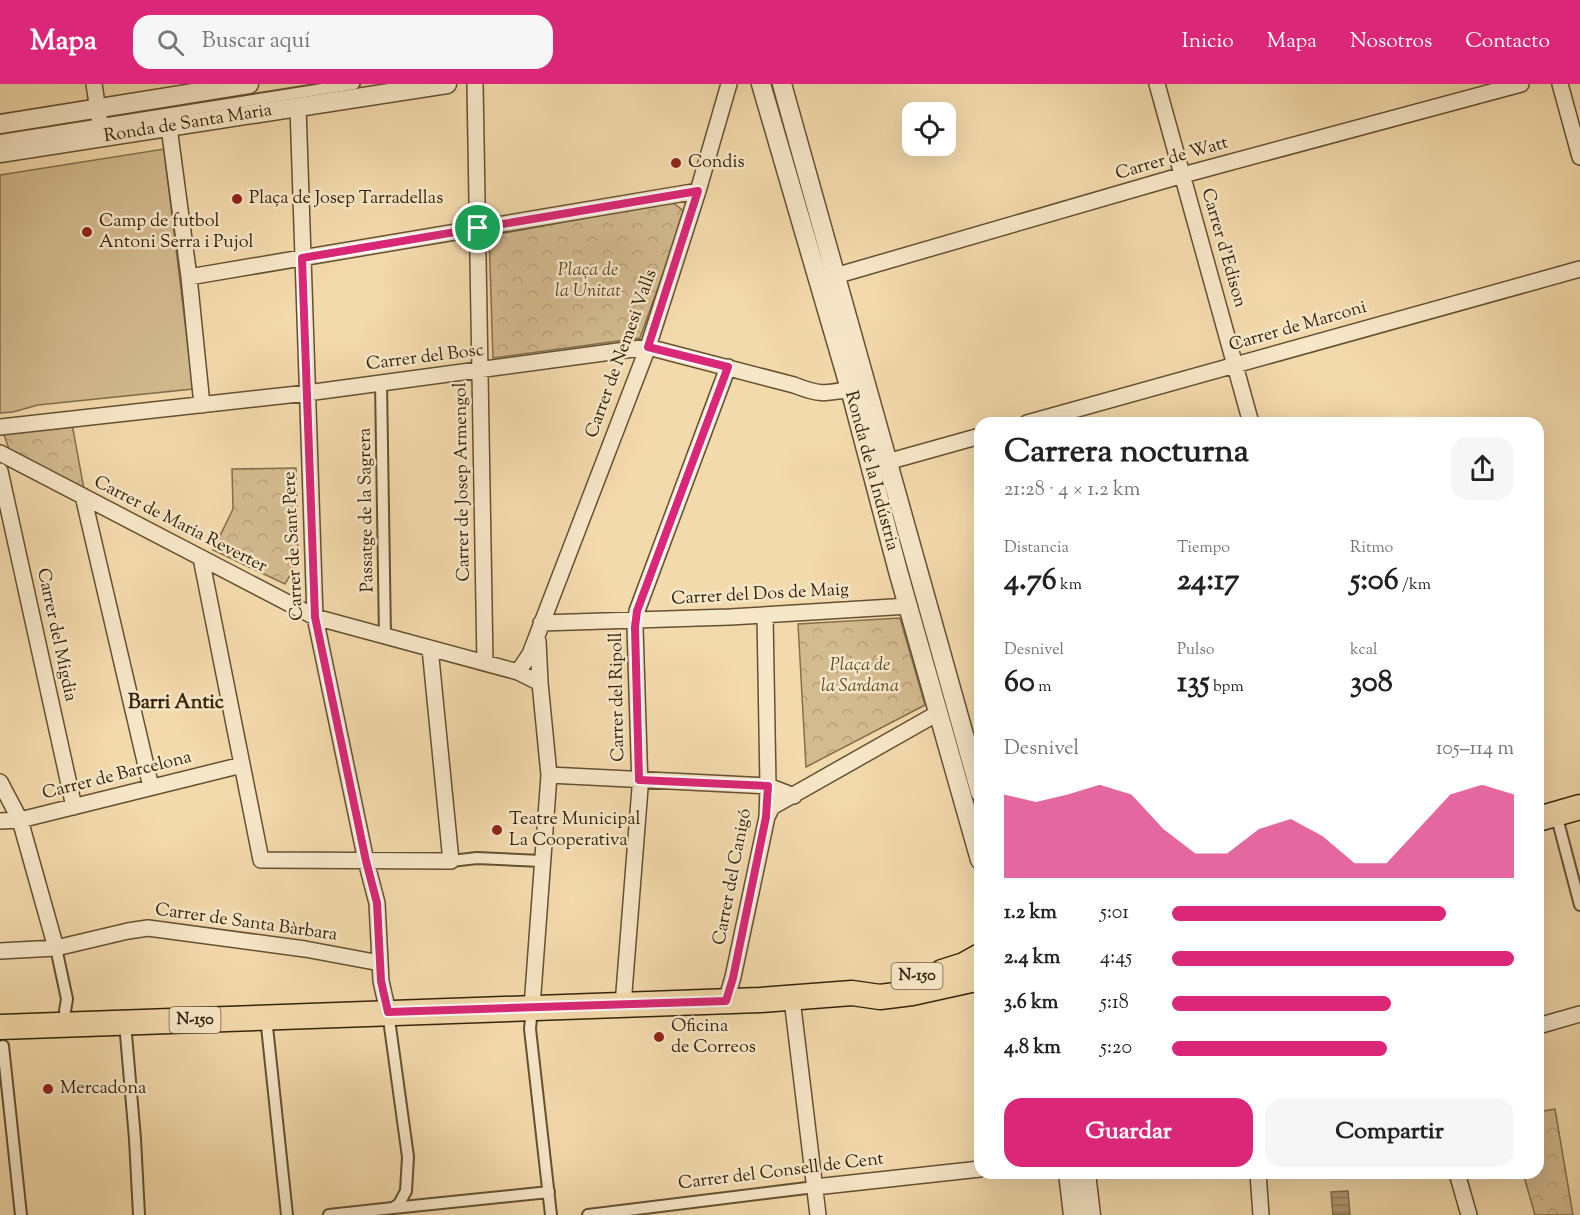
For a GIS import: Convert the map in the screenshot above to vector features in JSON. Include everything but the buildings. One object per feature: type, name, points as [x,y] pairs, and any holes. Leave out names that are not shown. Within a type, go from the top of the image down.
[{"type":"main road","points":[[1547,816],[1580,807]]},
{"type":"main road","name":"N-150","points":[[1,1037],[125,1023],[792,999],[852,993],[884,982],[952,970],[974,959]]},
{"type":"main road","name":"N-150","points":[[852,993],[880,997],[912,993],[974,979]]},
{"type":"street","points":[[93,84],[100,123]]},
{"type":"street","name":"Ronda de Santa Maria","points":[[0,153],[100,123],[249,84]]},
{"type":"street","name":"Ronda de Santa Maria","points":[[0,140],[354,84]]},
{"type":"street","name":"Ronda de Santa Maria","points":[[0,124],[100,123],[169,127],[447,84]]},
{"type":"street","name":"Carrer de Josep Armengol","points":[[475,84],[485,663]]},
{"type":"street","name":"Carrer de Nemesi Valls","points":[[518,672],[530,654],[648,347],[698,191],[729,84]]},
{"type":"street","name":"Ronda de la Indústria","points":[[760,84],[850,389],[974,839]]},
{"type":"street","name":"Ronda de la Indústria","points":[[782,84],[974,771]]},
{"type":"street","name":"Carrer d'Edison","points":[[1157,84],[1249,417]]},
{"type":"street","name":"Carrer de Watt","points":[[835,276],[1183,175],[1521,84]]},
{"type":"street","points":[[1560,84],[1580,157]]},
{"type":"street","name":"Carrer de Sant Pere","points":[[298,107],[315,617],[366,861],[377,903],[382,993],[388,1012]]},
{"type":"street","points":[[169,127],[189,277],[202,405]]},
{"type":"street","points":[[189,277],[698,191]]},
{"type":"street","name":"Carrer de Marconi","points":[[1049,417],[1580,269]]},
{"type":"street","name":"Carrer del Bosc","points":[[0,427],[307,393],[648,347],[794,385],[815,393],[850,389]]},
{"type":"street","name":"Carrer del Ripoll","points":[[623,1005],[639,780],[636,620],[643,595],[728,367]]},
{"type":"street","name":"Passatge de la Sagrera","points":[[381,383],[385,636]]},
{"type":"street","points":[[887,462],[974,438]]},
{"type":"street","name":"Carrer de Maria Reverter","points":[[1,450],[83,496],[315,617],[518,672]]},
{"type":"street","name":"Carrer del Migdia","points":[[0,471],[74,807]]},
{"type":"street","points":[[83,496],[151,787]]},
{"type":"street","points":[[201,558],[261,860],[451,861],[477,858],[542,861]]},
{"type":"street","name":"Carrer del Dos de Maig","points":[[540,627],[909,606]]},
{"type":"street","name":"Carrer del Canigó","points":[[726,1001],[733,978],[766,817],[768,786],[765,615]]},
{"type":"street","name":"Carrer de Nemesi Valls","points":[[532,1007],[549,775],[540,683],[540,627]]},
{"type":"street","points":[[430,648],[451,861]]},
{"type":"street","points":[[518,672],[540,683]]},
{"type":"street","points":[[766,817],[772,807],[938,713]]},
{"type":"street","name":"Carrer de Barcelona","points":[[0,821],[21,820],[243,765]]},
{"type":"street","points":[[549,775],[768,786],[794,796]]},
{"type":"street","points":[[0,783],[21,820],[56,948],[67,999],[65,1011]]},
{"type":"street","points":[[1547,816],[1580,905]]},
{"type":"street","name":"Carrer de Santa Bàrbara","points":[[0,951],[56,948],[148,928],[305,949],[380,963]]},
{"type":"street","points":[[792,999],[818,1215]]},
{"type":"street","points":[[532,1007],[530,1029],[551,1215]]},
{"type":"street","points":[[388,1012],[408,1157],[406,1191],[393,1208]]},
{"type":"street","points":[[1544,1024],[1580,1014]]},
{"type":"street","points":[[266,1017],[287,1215]]},
{"type":"street","points":[[125,1023],[139,1215]]},
{"type":"street","points":[[1,1037],[21,1215]]},
{"type":"street","name":"Carrer del Consell de Cent","points":[[588,1215],[974,1170]]},
{"type":"street","points":[[1069,1179],[1073,1215]]},
{"type":"street","points":[[1087,1179],[1091,1215]]},
{"type":"street","points":[[1258,1179],[1261,1215]]},
{"type":"street","points":[[1459,1179],[1469,1215]]},
{"type":"street","points":[[329,1215],[549,1192]]},
{"type":"green space","name":"Camp de futbol Antoni Serra i Pujol","points":[[164,149],[193,389],[38,405],[0,413],[0,175]]},
{"type":"green space","name":"Plaça de la Unitat","points":[[672,202],[685,212],[640,338],[493,358],[489,236]]},
{"type":"green space","points":[[72,424],[84,489],[9,449],[4,435],[9,429]]},
{"type":"green space","points":[[296,468],[298,561],[285,584],[213,550],[233,509],[232,469]]},
{"type":"green space","name":"Plaça de la Sardana","points":[[900,618],[925,705],[806,767],[798,624]]},
{"type":"green space","points":[[1555,1109],[1573,1215],[1535,1215],[1525,1179],[1544,1179],[1544,1111]]},
{"type":"shaded area","points":[[1348,1191],[1350,1215],[1333,1215],[1331,1192]]},
{"type":"place","name":"Condis","points":[[676,163]]},
{"type":"place","name":"Plaça de Josep Tarradellas","points":[[237,199]]},
{"type":"place","name":"Camp de futbol Antoni Serra i Pujol","points":[[87,232]]},
{"type":"place","name":"Teatre Municipal La Cooperativa","points":[[497,830]]},
{"type":"place","name":"Oficina de Correos","points":[[659,1037]]},
{"type":"place","name":"Mercadona","points":[[48,1089]]},
{"type":"district","name":"Barri Antic","points":[[176,703]]},
{"type":"route","points":[[698,191],[648,347],[728,367],[637,611],[635,627],[639,780],[768,786],[766,817],[733,978],[726,1001],[388,1012],[383,998],[377,903],[366,861],[315,617],[302,258],[478,228],[698,191]]}]
